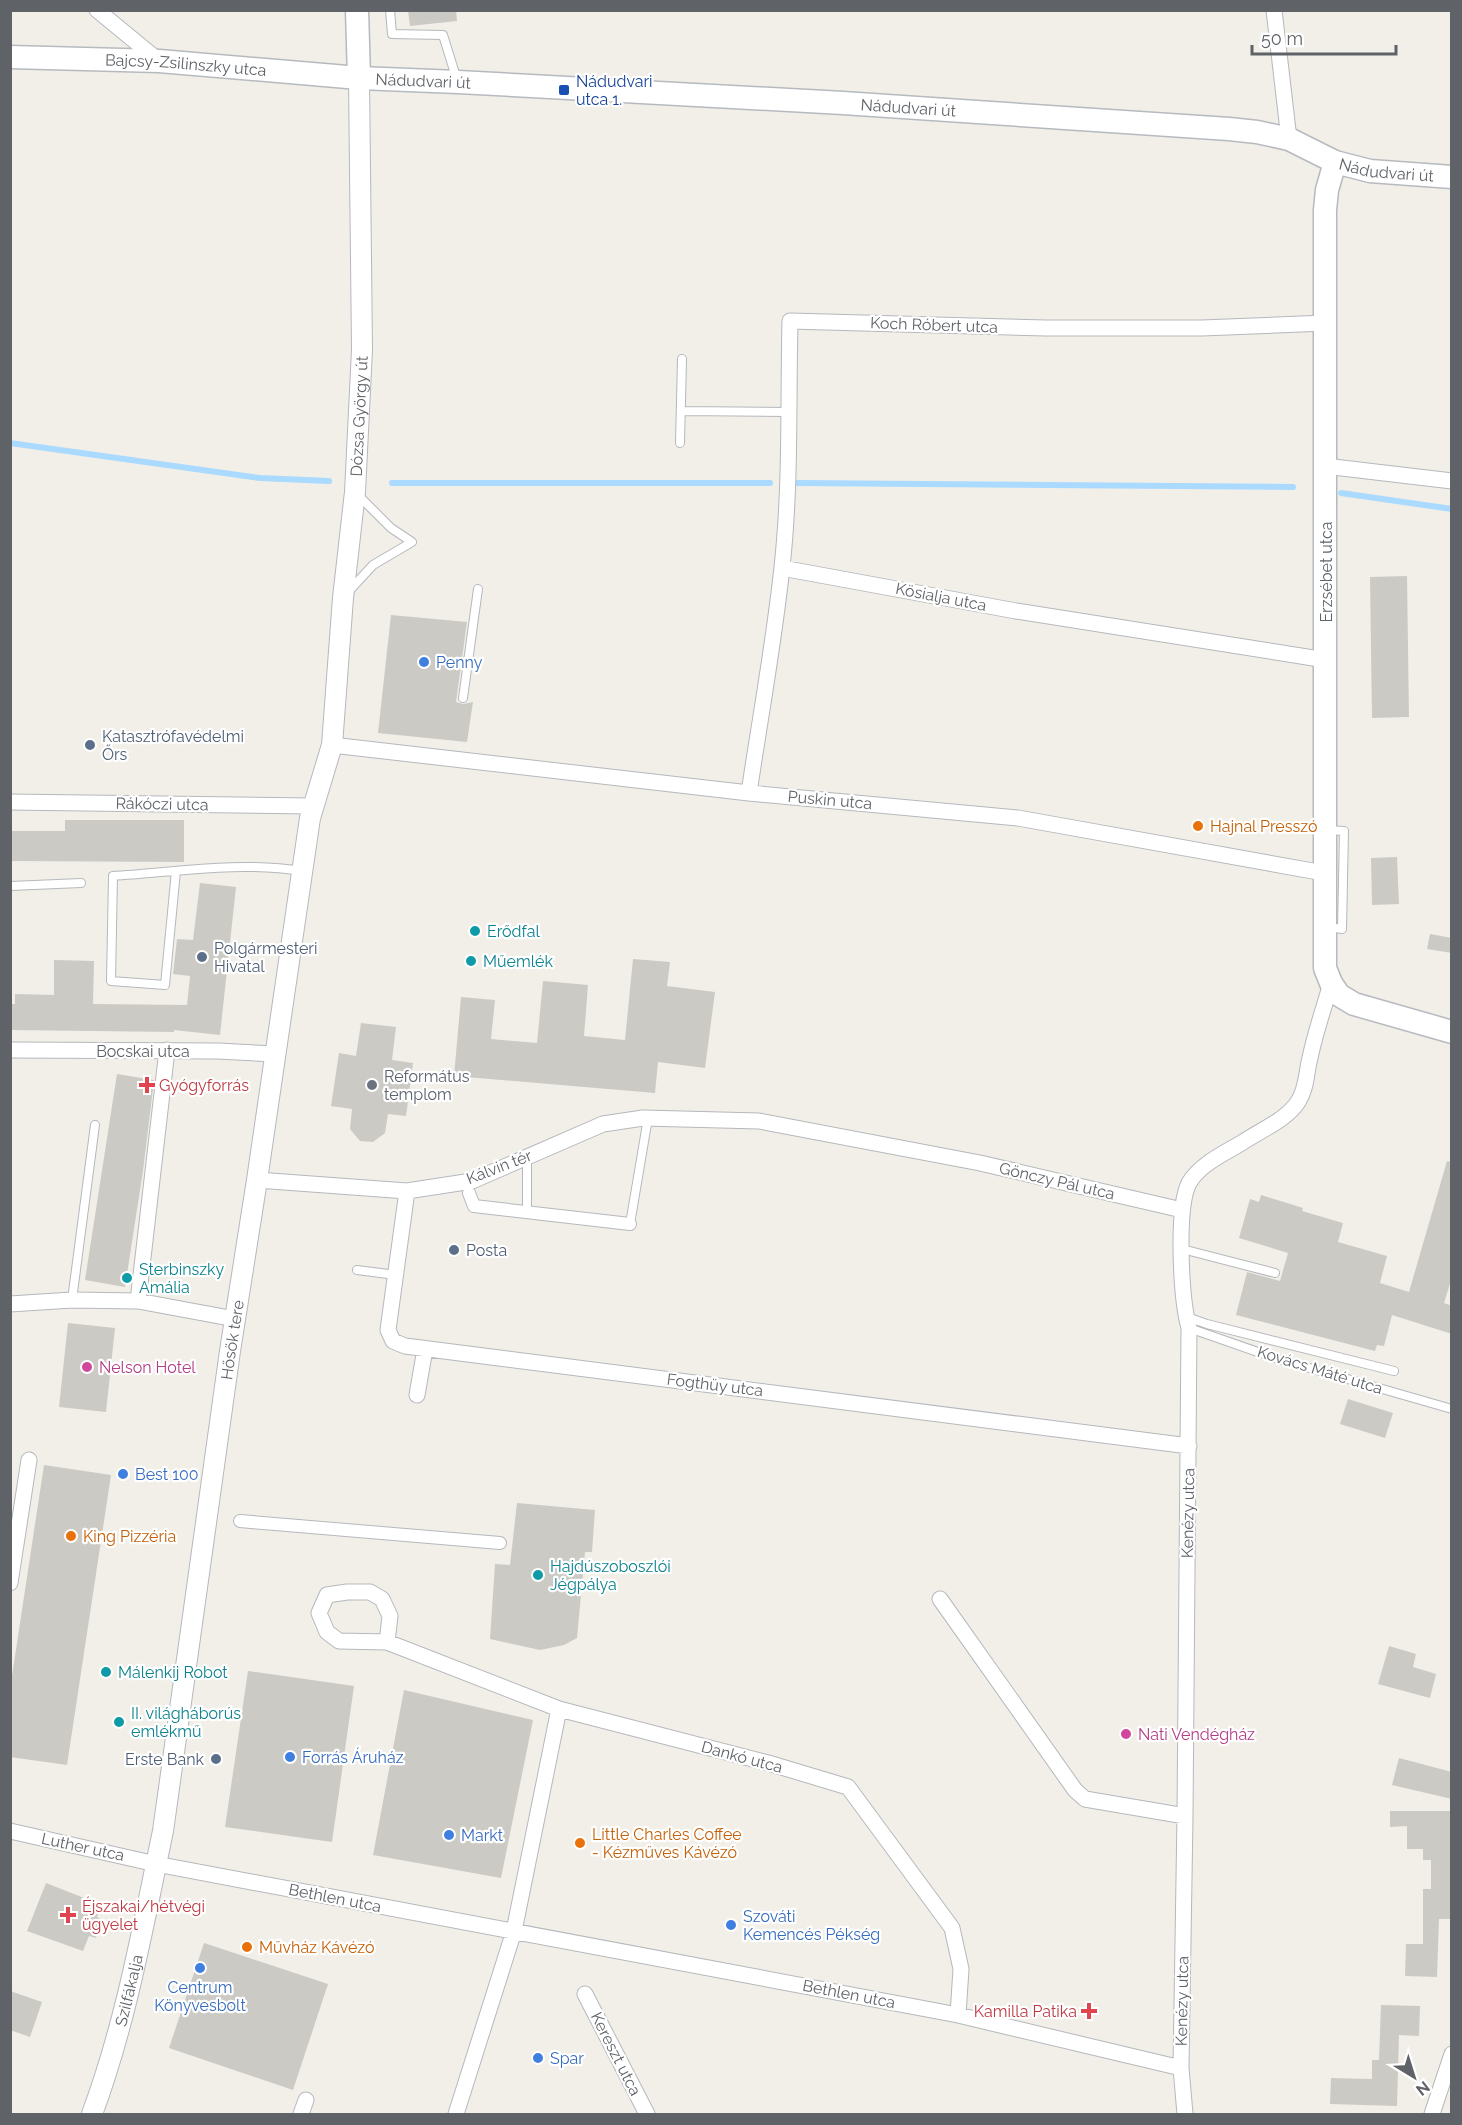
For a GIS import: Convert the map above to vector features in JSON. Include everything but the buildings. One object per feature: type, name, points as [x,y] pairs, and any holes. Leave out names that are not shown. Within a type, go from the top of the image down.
[{"type":"main road","name":"Dózsa György út","points":[[357,10],[359,78]]},
{"type":"main road","name":"Bajcsy-Zsilinszky utca","points":[[10,57],[159,62],[359,78]]},
{"type":"main road","name":"Nádudvari út","points":[[359,78],[843,103],[1229,129],[1289,139],[1335,162],[1370,171],[1452,177]]},
{"type":"main road","name":"Erzsébet utca","points":[[1330,983],[1325,968],[1324,927],[1325,210],[1327,190],[1335,162]]},
{"type":"main road","points":[[1330,983],[1339,995],[1354,1004],[1452,1032]]},
{"type":"street","points":[[97,10],[159,62]]},
{"type":"street","points":[[1274,10],[1289,139]]},
{"type":"street","name":"Dózsa György út","points":[[312,812],[332,745],[343,597],[355,492],[362,350],[359,78]]},
{"type":"street","name":"Koch Róbert utca","points":[[782,568],[788,481],[787,412],[790,321],[1046,328],[1202,328],[1326,323]]},
{"type":"street","points":[[1325,466],[1452,481]]},
{"type":"street","points":[[749,793],[782,568]]},
{"type":"street","name":"Kösialja utca","points":[[782,568],[1016,611],[1326,660]]},
{"type":"street","name":"Puskin utca","points":[[332,745],[749,793],[1018,818],[1324,873]]},
{"type":"street","name":"Rákóczi utca","points":[[10,802],[312,812]]},
{"type":"street","name":"Hősök tere","points":[[156,1864],[163,1831],[274,1054],[312,812]]},
{"type":"street","points":[[1182,1210],[1189,1184],[1201,1169],[1287,1114],[1299,1100],[1307,1078],[1330,983]]},
{"type":"street","name":"Bocskai utca","points":[[10,1050],[167,1050],[274,1054]]},
{"type":"street","points":[[138,1301],[167,1050]]},
{"type":"street","name":"Gönczy Pál utca","points":[[648,1118],[759,1121],[980,1163],[1182,1210]]},
{"type":"street","name":"Kálvin tér","points":[[257,1180],[407,1191],[472,1181],[603,1124],[648,1118]]},
{"type":"street","name":"Fogthüy utca","points":[[407,1191],[388,1330],[393,1341],[405,1346],[1189,1446]]},
{"type":"street","points":[[469,1193],[474,1206],[630,1224]]},
{"type":"street","name":"Kenézy utca","points":[[1182,1210],[1182,1249],[1188,1322],[1189,1446],[1181,2068],[1185,2115]]},
{"type":"street","points":[[10,1304],[72,1300],[138,1301],[235,1319]]},
{"type":"street","points":[[417,1395],[428,1349]]},
{"type":"street","points":[[10,1583],[28,1460]]},
{"type":"street","points":[[240,1521],[500,1543]]},
{"type":"street","name":"Dankó utca","points":[[387,1642],[390,1616],[382,1599],[370,1592],[327,1595],[319,1613],[327,1632],[339,1641],[387,1642],[560,1709],[768,1763],[848,1787],[952,1928],[961,1970],[958,2015]]},
{"type":"street","points":[[940,1599],[1076,1790],[1085,1799],[1185,1816]]},
{"type":"street","points":[[456,2115],[514,1931],[560,1709]]},
{"type":"street","name":"Luther utca","points":[[10,1831],[156,1864]]},
{"type":"street","name":"Bethlen utca","points":[[156,1864],[958,2015],[1181,2068]]},
{"type":"street","name":"Szilfákalja","points":[[92,2115],[116,2040],[156,1864]]},
{"type":"street","name":"Kereszt utca","points":[[585,1994],[647,2115]]},
{"type":"street","points":[[1432,2115],[1452,2054]]},
{"type":"lane","points":[[390,10],[392,34],[443,35],[458,82]]},
{"type":"lane","points":[[680,443],[682,359]]},
{"type":"lane","points":[[682,411],[787,412]]},
{"type":"lane","points":[[343,597],[373,565],[412,542],[391,528],[355,492]]},
{"type":"lane","points":[[463,698],[478,589]]},
{"type":"lane","points":[[1324,927],[1342,929],[1344,831],[1325,830]]},
{"type":"lane","points":[[176,872],[165,985],[111,981],[113,876],[239,867],[279,867],[302,871]]},
{"type":"lane","points":[[10,886],[81,883]]},
{"type":"lane","points":[[630,1224],[648,1118]]},
{"type":"lane","points":[[72,1300],[95,1125]]},
{"type":"lane","points":[[526,1212],[527,1157]]},
{"type":"lane","points":[[1182,1249],[1275,1273]]},
{"type":"lane","points":[[357,1270],[396,1275]]},
{"type":"lane","points":[[1188,1322],[1207,1324],[1394,1371]]},
{"type":"lane","name":"Kovács Máté utca","points":[[1188,1322],[1278,1359],[1452,1409]]},
{"type":"waterway","points":[[10,443],[260,478],[329,481]]},
{"type":"waterway","points":[[392,483],[770,483]]},
{"type":"waterway","points":[[797,483],[1293,487]]},
{"type":"waterway","points":[[1341,493],[1452,509]]},
{"type":"place","name":"Nádudvari utca 1.","points":[[564,90]]},
{"type":"place","name":"Penny","points":[[424,662]]},
{"type":"place","name":"Katasztrófavédelmi Őrs","points":[[90,745]]},
{"type":"place","name":"Hajnal Presszó","points":[[1198,826]]},
{"type":"place","name":"Erődfal","points":[[475,931]]},
{"type":"place","name":"Polgármesteri Hivatal","points":[[202,957]]},
{"type":"place","name":"Műemlék","points":[[471,961]]},
{"type":"place","name":"Gyógyforrás","points":[[147,1085]]},
{"type":"place","name":"Református templom","points":[[372,1085]]},
{"type":"place","name":"Posta","points":[[454,1250]]},
{"type":"place","name":"Sterbinszky Amália","points":[[127,1278]]},
{"type":"place","name":"Nelson Hotel","points":[[87,1367]]},
{"type":"place","name":"Best 100","points":[[123,1474]]},
{"type":"place","name":"King Pizzéria","points":[[71,1536]]},
{"type":"place","name":"Hajdúszoboszlói Jégpálya","points":[[538,1575]]},
{"type":"place","name":"Málenkij Robot","points":[[106,1672]]},
{"type":"place","name":"II. világháborús emlékmű","points":[[119,1722]]},
{"type":"place","name":"Nati Vendégház","points":[[1126,1734]]},
{"type":"place","name":"Forrás Áruház","points":[[290,1757]]},
{"type":"place","name":"Erste Bank","points":[[216,1759]]},
{"type":"place","name":"Markt","points":[[449,1835]]},
{"type":"place","name":"Little Charles Coffee - Kézműves Kávézó","points":[[580,1843]]},
{"type":"place","name":"Éjszakai/hétvégi ügyelet","points":[[68,1915]]},
{"type":"place","name":"Szováti Kemencés Pékség","points":[[731,1925]]},
{"type":"place","name":"Művház Kávézó","points":[[247,1947]]},
{"type":"place","name":"Centrum Könyvesbolt","points":[[200,1968]]},
{"type":"place","name":"Kamilla Patika","points":[[1089,2011]]},
{"type":"place","name":"Spar","points":[[538,2058]]}]
